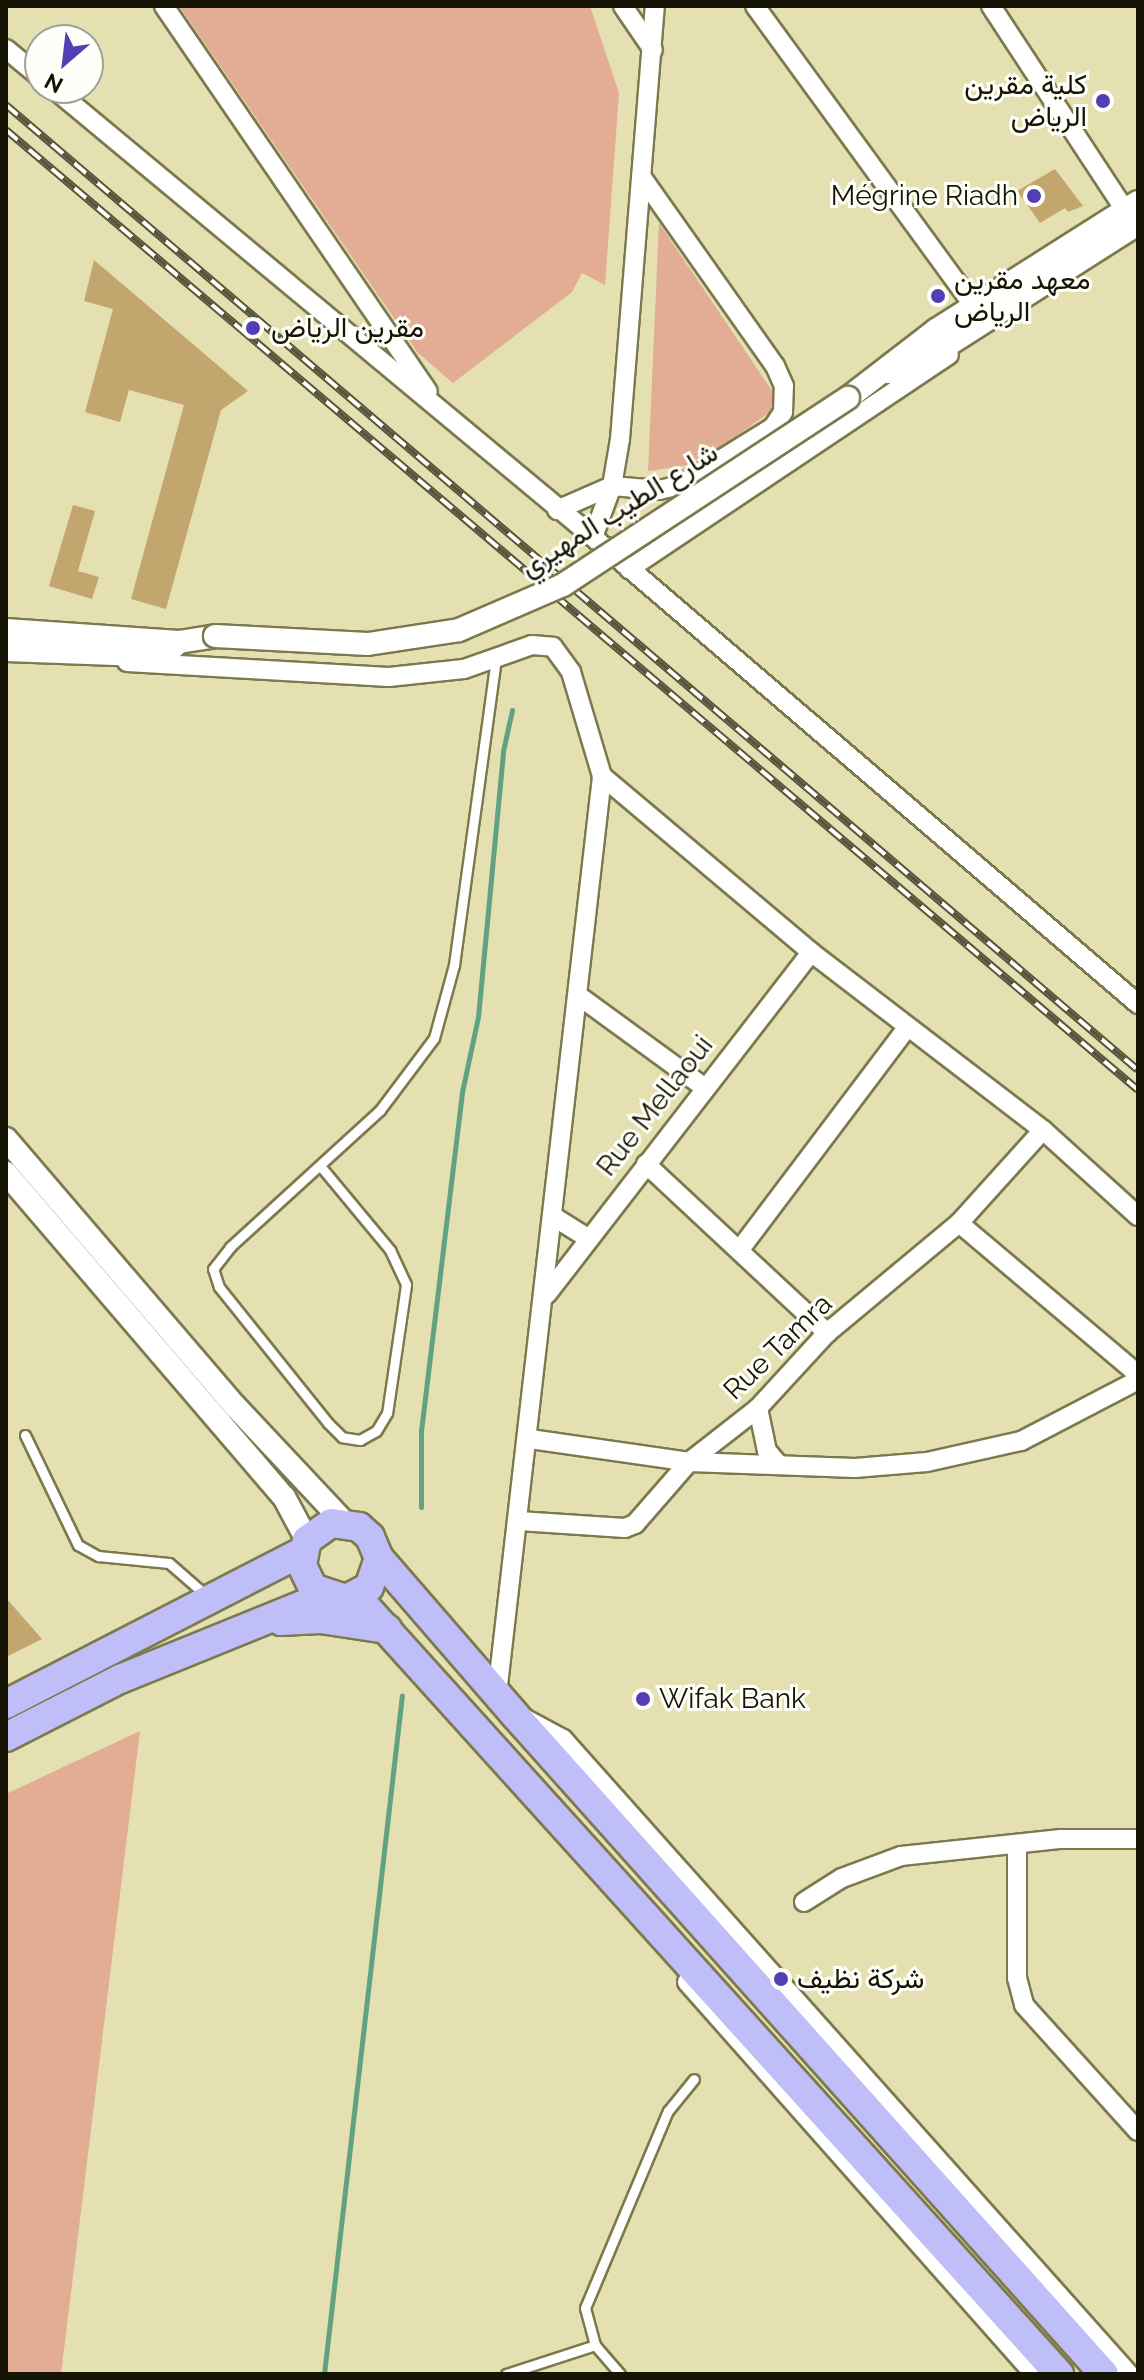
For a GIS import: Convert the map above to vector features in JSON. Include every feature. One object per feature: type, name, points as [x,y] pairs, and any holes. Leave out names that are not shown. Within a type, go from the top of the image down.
[{"type":"highway","points":[[6,1704],[212,1602],[305,1546],[331,1523],[345,1523],[370,1537],[379,1558],[506,1704],[1104,2374]]},
{"type":"highway","points":[[305,1546],[305,1578],[324,1596]]},
{"type":"highway","points":[[6,1737],[120,1679],[324,1596],[356,1596],[377,1574],[379,1558]]},
{"type":"highway","points":[[356,1596],[411,1653],[1059,2374]]},
{"type":"highway","points":[[264,1623],[321,1619],[387,1629]]},
{"type":"street","points":[[164,6],[440,410]]},
{"type":"street","points":[[623,6],[653,50]]},
{"type":"street","points":[[593,537],[612,486],[655,6]]},
{"type":"street","points":[[755,6],[982,314]]},
{"type":"street","points":[[629,569],[903,390],[982,314],[1135,219],[991,6]]},
{"type":"street","points":[[6,49],[24,64]]},
{"type":"street","points":[[72,104],[593,537],[1138,1004]]},
{"type":"street","points":[[557,510],[612,486],[659,490],[680,485],[773,427],[785,400],[784,386],[768,355],[641,176]]},
{"type":"street","name":"شارع الطيب المهيري","points":[[179,642],[215,636],[368,644],[445,633],[487,619],[563,585],[887,372],[895,360],[982,314]]},
{"type":"street","points":[[6,630],[179,642]]},
{"type":"street","points":[[6,650],[166,654],[179,642]]},
{"type":"street","points":[[110,653],[149,665],[377,677],[464,669],[543,644],[560,652],[571,672],[602,776],[519,1521],[506,1704],[563,1739],[1129,2374]]},
{"type":"street","points":[[602,776],[811,952],[1043,1130],[1138,1216]]},
{"type":"street","name":"Rue Mellaoui","points":[[545,1297],[587,1238],[811,952]]},
{"type":"street","points":[[579,996],[705,1088]]},
{"type":"street","points":[[741,1248],[907,1028]]},
{"type":"street","name":"Rue Tamra","points":[[519,1521],[625,1528],[645,1514],[689,1462],[758,1408],[827,1333],[959,1223],[1043,1130]]},
{"type":"street","points":[[6,1139],[236,1407],[345,1523]]},
{"type":"street","points":[[646,1164],[741,1248],[827,1333]]},
{"type":"street","points":[[6,1173],[284,1497],[305,1546]]},
{"type":"street","points":[[554,1217],[587,1238]]},
{"type":"street","points":[[530,1439],[689,1462],[855,1468],[980,1453],[1061,1424],[1138,1377],[959,1223]]},
{"type":"street","points":[[758,1408],[767,1451],[779,1465]]},
{"type":"street","points":[[411,1653],[408,1665],[420,1682],[1034,2374]]},
{"type":"street","points":[[804,1902],[842,1878],[901,1856],[1017,1844],[1138,1839]]},
{"type":"street","points":[[1017,1844],[1017,1978],[1024,2005],[1138,2131]]},
{"type":"lane","points":[[322,1168],[390,1250],[406,1285],[387,1413],[376,1431],[360,1440],[342,1437],[328,1423],[213,1274],[230,1247],[322,1168],[415,1070],[441,1020],[454,965],[496,658]]},
{"type":"lane","points":[[25,1435],[78,1545],[98,1556],[169,1563],[212,1602]]},
{"type":"lane","points":[[620,2374],[595,2345],[586,2321],[590,2293],[668,2111],[694,2079]]},
{"type":"lane","points":[[506,2374],[595,2345]]},
{"type":"shaded area","points":[[179,6],[590,6],[619,93],[605,285],[582,273],[572,292],[453,383],[418,353]]},
{"type":"shaded area","points":[[659,223],[781,404],[698,464],[648,471]]},
{"type":"shaded area","points":[[140,1731],[61,2374],[6,2374],[6,1794]]},
{"type":"building","name":"Mégrine Riadh","points":[[1055,169],[1083,206],[1068,212],[1065,208],[1040,223],[1017,191]]},
{"type":"building","points":[[94,260],[248,391],[221,410],[166,609],[131,599],[184,405],[129,390],[120,422],[85,412],[113,309],[84,301]]},
{"type":"building","points":[[73,505],[95,511],[78,571],[99,577],[92,599],[49,586]]},
{"type":"building","points":[[6,1598],[42,1639],[6,1657]]},
{"type":"waterway","points":[[421,1507],[421,1431],[462,1092],[478,1017],[503,751],[512,710]]},
{"type":"waterway","points":[[324,2374],[402,1695]]},
{"type":"railway","points":[[6,105],[1138,1070]]},
{"type":"railway","points":[[6,130],[1138,1090]]},
{"type":"place","name":"كلية مقرين الرياض","points":[[1103,101]]},
{"type":"place","name":"Mégrine Riadh","points":[[1034,196]]},
{"type":"place","name":"معهد مقرين الرياض","points":[[938,296]]},
{"type":"place","name":"مقرين الرياض","points":[[253,328]]},
{"type":"place","name":"Wifak Bank","points":[[643,1699]]},
{"type":"place","name":"شركة نظيف","points":[[781,1979]]}]
